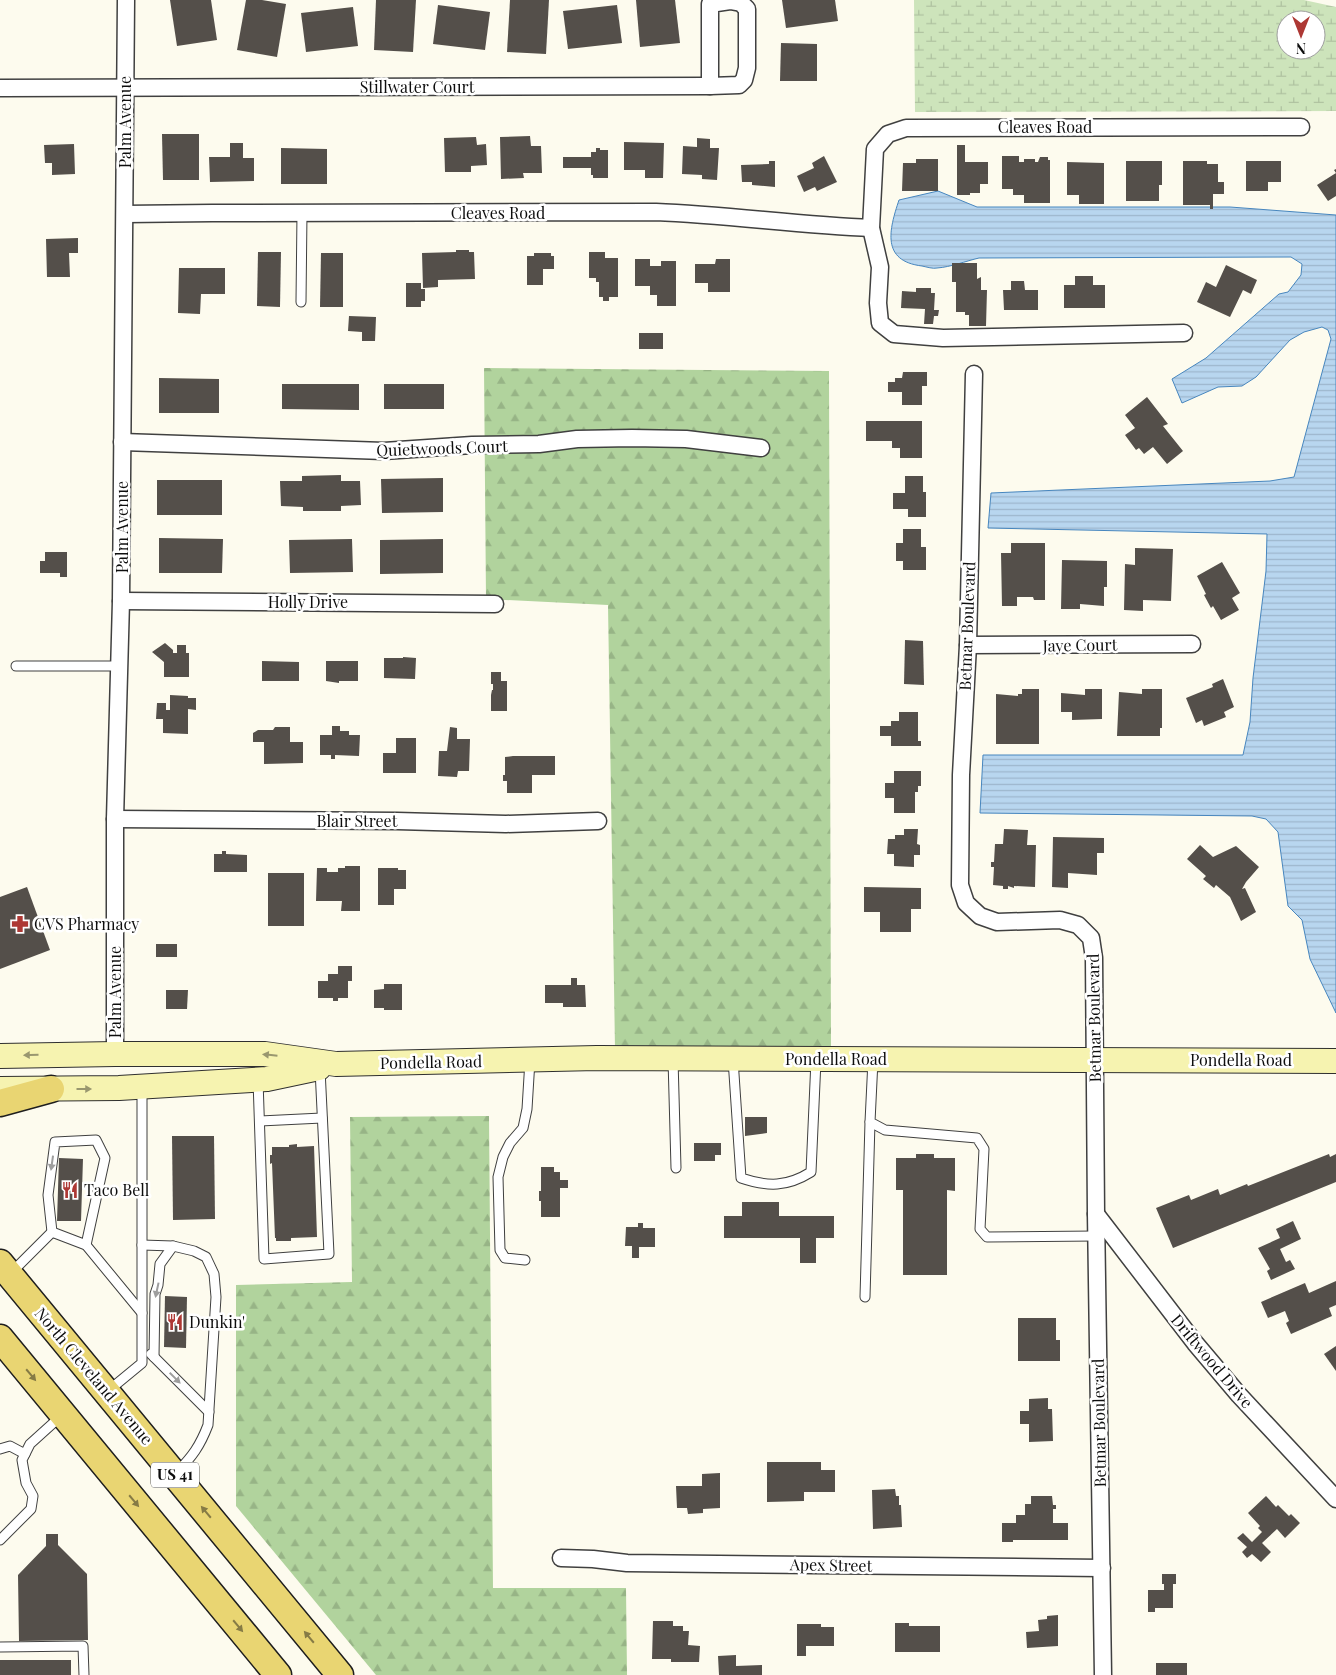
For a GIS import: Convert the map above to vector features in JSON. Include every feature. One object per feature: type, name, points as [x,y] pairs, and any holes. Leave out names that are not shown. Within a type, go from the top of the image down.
[{"type":"main road","name":"Pondella Road","points":[[0,1056],[265,1054],[328,1066]]},
{"type":"main road","name":"Pondella Road","points":[[0,1089],[142,1087],[258,1080],[328,1066],[530,1060],[1336,1061]]},
{"type":"main road","points":[[0,1103],[51,1089]]},
{"type":"main road","name":"North Cleveland Avenue","points":[[5,1268],[340,1675]]},
{"type":"main road","name":"US 41","points":[[0,1338],[278,1675]]},
{"type":"street","name":"Palm Avenue","points":[[115,1054],[115,819],[121,601],[126,0]]},
{"type":"street","name":"Stillwater Court","points":[[0,88],[124,89],[710,86],[739,85],[744,80],[747,68],[748,9],[741,3],[730,1],[710,4],[710,86]]},
{"type":"street","name":"Cleaves Road","points":[[1184,333],[943,338],[894,334],[880,323],[878,303],[880,267],[871,228],[876,149],[888,134],[906,128],[1301,127]]},
{"type":"street","name":"Cleaves Road","points":[[125,214],[656,212],[701,214],[821,226],[871,228]]},
{"type":"street","name":"Betmar Boulevard","points":[[974,374],[968,645],[961,775],[960,885],[966,903],[980,916],[997,922],[1060,920],[1078,925],[1091,938],[1094,958],[1103,1675]]},
{"type":"street","name":"Quietwoods Court","points":[[122,442],[384,451],[472,445],[539,444],[577,439],[632,438],[686,440],[761,448]]},
{"type":"street","name":"Holly Drive","points":[[121,601],[495,604]]},
{"type":"street","name":"Jaye Court","points":[[968,645],[1192,644]]},
{"type":"street","name":"Blair Street","points":[[115,819],[506,824],[598,821]]},
{"type":"street","name":"Driftwood Drive","points":[[1096,1214],[1195,1343],[1239,1396],[1336,1499]]},
{"type":"street","name":"Apex Street","points":[[561,1558],[627,1563],[1102,1568]]},
{"type":"lane","points":[[301,302],[302,213]]},
{"type":"lane","points":[[16,666],[120,666]]},
{"type":"lane","points":[[674,1059],[676,1168]]},
{"type":"lane","points":[[733,1059],[740,1178],[753,1182],[777,1185],[798,1180],[812,1172],[816,1059]]},
{"type":"lane","points":[[525,1260],[505,1258],[500,1250],[498,1177],[503,1157],[510,1143],[523,1128],[527,1109],[530,1060]]},
{"type":"lane","points":[[865,1297],[873,1060]]},
{"type":"lane","points":[[258,1080],[264,1259],[329,1254],[322,1118],[328,1066]]},
{"type":"lane","points":[[107,1392],[142,1363],[142,1087]]},
{"type":"lane","points":[[260,1121],[322,1118]]},
{"type":"lane","points":[[870,1122],[884,1130],[977,1138],[984,1149],[980,1228],[987,1237],[1096,1236]]},
{"type":"lane","points":[[52,1232],[48,1194],[55,1142],[96,1140],[105,1158],[86,1245]]},
{"type":"lane","points":[[52,1232],[86,1245],[142,1312]]},
{"type":"lane","points":[[5,1268],[52,1232]]},
{"type":"lane","points":[[142,1245],[173,1246],[194,1251],[206,1257],[214,1274],[216,1297],[208,1425],[201,1443],[191,1458],[175,1474]]},
{"type":"lane","points":[[154,1357],[154,1303],[160,1264],[173,1246]]},
{"type":"lane","points":[[142,1345],[208,1412]]},
{"type":"lane","points":[[0,1540],[31,1509],[32,1496],[26,1483],[22,1460],[30,1444],[63,1414]]},
{"type":"lane","points":[[0,1449],[10,1446],[25,1454]]},
{"type":"lane","points":[[0,1647],[83,1646],[84,1675]]},
{"type":"green space","points":[[914,0],[1304,0],[1336,7],[1336,111],[915,112]]},
{"type":"green space","points":[[484,368],[829,371],[831,1050],[615,1049],[608,605],[486,599]]},
{"type":"green space","points":[[489,1116],[493,1588],[626,1588],[627,1675],[376,1675],[236,1506],[236,1285],[352,1282],[350,1117]]},
{"type":"water","points":[[938,191],[977,207],[1230,207],[1336,215],[1336,1013],[1310,959],[1302,920],[1288,906],[1278,832],[1266,819],[1252,816],[980,813],[983,755],[1243,755],[1250,722],[1253,678],[1266,571],[1267,534],[988,528],[991,493],[1270,481],[1294,477],[1331,339],[1328,330],[1322,327],[1304,332],[1290,340],[1256,377],[1242,386],[1218,387],[1182,403],[1172,379],[1206,358],[1279,294],[1288,292],[1301,275],[1302,264],[1291,257],[979,258],[935,268],[909,263],[900,258],[894,251],[891,242],[893,222],[899,200]]},
{"type":"building","points":[[170,0],[211,0],[217,40],[177,46]]},
{"type":"building","points":[[246,0],[262,0],[286,4],[277,57],[237,50]]},
{"type":"building","points":[[376,0],[416,0],[413,52],[374,50]]},
{"type":"building","points":[[510,0],[549,0],[546,54],[507,52]]},
{"type":"building","points":[[636,0],[675,0],[680,43],[640,47]]},
{"type":"building","points":[[782,0],[835,0],[838,21],[786,28]]},
{"type":"building","points":[[438,5],[490,12],[485,50],[433,44]]},
{"type":"building","points":[[617,5],[622,43],[568,49],[563,11]]},
{"type":"building","points":[[353,7],[358,46],[306,52],[301,13]]},
{"type":"building","points":[[781,43],[817,44],[817,81],[780,81]]},
{"type":"building","points":[[162,134],[199,134],[199,180],[163,180]]},
{"type":"building","points":[[530,136],[531,146],[541,146],[542,173],[523,173],[524,178],[501,179],[500,137]]},
{"type":"building","points":[[476,137],[477,145],[486,144],[487,165],[471,166],[471,172],[445,172],[444,138]]},
{"type":"building","points":[[697,138],[710,139],[710,148],[719,148],[717,180],[702,179],[702,175],[682,174],[683,146],[697,147]]},
{"type":"building","points":[[624,142],[664,143],[663,178],[645,178],[645,170],[624,170]]},
{"type":"building","points":[[230,143],[243,143],[243,158],[254,158],[254,181],[210,182],[209,157],[230,157]]},
{"type":"building","points":[[74,144],[75,174],[52,175],[52,163],[45,163],[44,145]]},
{"type":"building","points":[[957,145],[965,145],[965,162],[988,162],[988,184],[980,184],[980,193],[957,195]]},
{"type":"building","points":[[281,148],[327,149],[327,184],[281,184]]},
{"type":"building","points":[[596,148],[608,150],[608,178],[593,178],[591,168],[563,168],[563,157],[591,157],[591,152],[596,152]]},
{"type":"building","points":[[824,156],[837,182],[817,191],[815,187],[804,192],[797,176],[814,168],[812,163]]},
{"type":"building","points":[[1002,156],[1019,156],[1019,162],[1024,162],[1024,159],[1035,159],[1035,162],[1038,162],[1040,157],[1048,157],[1048,160],[1050,160],[1050,203],[1024,203],[1024,195],[1013,195],[1013,189],[1002,189]]},
{"type":"building","points":[[916,159],[938,159],[938,191],[902,191],[903,163],[916,163]]},
{"type":"building","points":[[769,161],[775,161],[775,187],[742,182],[741,165],[769,164]]},
{"type":"building","points":[[1126,161],[1162,161],[1162,185],[1159,185],[1159,201],[1126,201]]},
{"type":"building","points":[[1183,161],[1207,161],[1207,164],[1218,164],[1218,182],[1224,182],[1224,194],[1213,194],[1213,209],[1210,209],[1210,205],[1183,205]]},
{"type":"building","points":[[1246,161],[1281,161],[1281,182],[1268,182],[1268,191],[1246,191]]},
{"type":"building","points":[[1067,162],[1104,163],[1104,204],[1079,204],[1079,195],[1067,195]]},
{"type":"building","points":[[1336,173],[1336,196],[1328,201],[1317,185]]},
{"type":"building","points":[[78,238],[78,253],[69,253],[70,277],[47,277],[46,239]]},
{"type":"building","points":[[456,250],[474,252],[475,279],[438,280],[438,287],[423,288],[422,253],[456,252]]},
{"type":"building","points":[[258,252],[281,252],[280,307],[257,306]]},
{"type":"building","points":[[589,252],[605,252],[605,258],[618,258],[618,297],[609,297],[609,301],[603,301],[603,297],[599,297],[599,282],[596,282],[596,278],[589,278]]},
{"type":"building","points":[[321,253],[343,253],[343,307],[320,307]]},
{"type":"building","points":[[534,253],[551,253],[551,256],[554,256],[554,269],[543,269],[543,285],[527,285],[527,256],[534,256]]},
{"type":"building","points":[[635,259],[650,259],[650,266],[661,266],[661,261],[676,261],[676,306],[657,306],[657,295],[650,295],[650,286],[635,286]]},
{"type":"building","points":[[716,259],[730,259],[730,292],[708,292],[708,283],[695,283],[695,264],[715,264]]},
{"type":"building","points":[[952,263],[977,263],[977,279],[981,277],[981,290],[987,290],[986,326],[969,326],[969,315],[965,315],[965,312],[956,312],[956,282],[952,282]]},
{"type":"building","points":[[1226,265],[1257,280],[1251,294],[1243,290],[1230,317],[1197,302],[1206,282],[1216,287]]},
{"type":"building","points":[[179,268],[225,268],[225,294],[201,294],[200,314],[178,313]]},
{"type":"building","points":[[1075,276],[1093,276],[1093,285],[1105,285],[1105,308],[1064,308],[1064,285],[1075,285]]},
{"type":"building","points":[[1011,281],[1024,281],[1025,290],[1038,290],[1038,310],[1004,310],[1003,290],[1011,290]]},
{"type":"building","points":[[406,283],[421,283],[421,289],[425,289],[425,301],[421,301],[421,307],[406,307]]},
{"type":"building","points":[[916,288],[931,288],[931,293],[935,293],[934,310],[939,310],[938,316],[934,316],[933,324],[924,324],[925,309],[901,308],[902,291],[916,292]]},
{"type":"building","points":[[349,316],[376,317],[375,341],[362,341],[362,332],[348,331]]},
{"type":"building","points":[[639,333],[663,333],[663,349],[639,349]]},
{"type":"building","points":[[903,372],[927,372],[927,386],[922,386],[922,405],[902,405],[902,392],[888,392],[888,382],[895,382],[895,378],[902,378]]},
{"type":"building","points":[[159,378],[219,379],[219,413],[159,413]]},
{"type":"building","points":[[282,384],[359,384],[359,410],[282,409]]},
{"type":"building","points":[[384,384],[444,384],[444,409],[384,409]]},
{"type":"building","points":[[1147,397],[1168,424],[1163,426],[1183,451],[1167,464],[1153,447],[1144,454],[1139,448],[1136,450],[1125,435],[1135,428],[1125,415]]},
{"type":"building","points":[[866,421],[922,421],[922,458],[900,458],[900,448],[892,448],[892,441],[866,441]]},
{"type":"building","points":[[341,475],[341,481],[360,481],[361,505],[341,506],[341,511],[303,511],[303,507],[281,506],[280,481],[302,481],[302,476]]},
{"type":"building","points":[[905,476],[923,476],[923,492],[926,492],[926,517],[908,517],[908,509],[893,509],[893,493],[905,493]]},
{"type":"building","points":[[443,478],[443,512],[382,513],[381,479]]},
{"type":"building","points":[[157,480],[222,480],[222,515],[157,515]]},
{"type":"building","points":[[903,529],[921,529],[921,547],[926,547],[926,570],[903,570],[903,561],[896,561],[896,543],[903,543]]},
{"type":"building","points":[[159,538],[223,539],[222,573],[159,573]]},
{"type":"building","points":[[352,539],[353,572],[290,573],[289,540]]},
{"type":"building","points":[[443,539],[443,573],[380,574],[380,540]]},
{"type":"building","points":[[1011,543],[1045,543],[1045,600],[1034,600],[1033,597],[1017,597],[1017,606],[1002,606],[1001,553],[1011,553]]},
{"type":"building","points":[[1135,548],[1173,549],[1171,601],[1143,600],[1143,611],[1124,610],[1125,564],[1135,565]]},
{"type":"building","points":[[45,552],[67,552],[67,577],[60,577],[60,573],[40,573],[40,561],[45,561]]},
{"type":"building","points":[[1062,560],[1107,561],[1107,587],[1104,587],[1104,606],[1080,604],[1080,609],[1061,609]]},
{"type":"building","points":[[1222,562],[1240,593],[1232,598],[1239,610],[1221,620],[1213,606],[1211,608],[1197,576]]},
{"type":"building","points":[[905,640],[923,641],[924,685],[904,684]]},
{"type":"building","points":[[165,643],[173,650],[173,653],[177,653],[177,645],[186,645],[186,653],[189,653],[189,677],[164,677],[164,662],[152,652]]},
{"type":"building","points":[[384,658],[416,658],[415,679],[384,678]]},
{"type":"building","points":[[262,661],[299,662],[299,681],[262,681]]},
{"type":"building","points":[[326,661],[358,661],[358,681],[339,681],[339,683],[326,681]]},
{"type":"building","points":[[491,672],[501,672],[501,681],[507,681],[507,711],[491,711],[493,684],[491,684]]},
{"type":"building","points":[[1223,679],[1234,707],[1224,712],[1226,717],[1204,726],[1202,720],[1196,723],[1186,698],[1213,687],[1212,684]]},
{"type":"building","points":[[1022,689],[1039,689],[1039,744],[996,744],[996,694],[1018,696],[1018,694],[1022,694]]},
{"type":"building","points":[[1085,689],[1102,689],[1102,719],[1072,720],[1072,712],[1061,712],[1061,693],[1085,695]]},
{"type":"building","points":[[1142,689],[1162,689],[1162,728],[1160,728],[1160,736],[1117,736],[1119,692],[1142,694]]},
{"type":"building","points":[[170,695],[196,698],[196,710],[188,709],[188,734],[163,733],[163,719],[156,719],[157,703],[166,703],[166,710],[170,710]]},
{"type":"building","points":[[899,712],[918,712],[918,741],[921,741],[921,746],[891,746],[891,736],[880,736],[880,726],[891,726],[891,721],[899,721]]},
{"type":"building","points":[[332,726],[340,726],[340,731],[349,731],[349,735],[360,735],[359,756],[335,755],[335,759],[331,759],[331,755],[320,755],[320,735],[332,735]]},
{"type":"building","points":[[275,727],[290,727],[290,742],[303,742],[303,763],[264,764],[264,742],[253,742],[253,733],[258,730],[273,730]]},
{"type":"building","points":[[450,727],[457,728],[457,739],[470,739],[469,771],[458,771],[457,777],[438,776],[439,751],[447,751]]},
{"type":"building","points":[[396,738],[416,738],[416,773],[383,773],[383,753],[396,753]]},
{"type":"building","points":[[555,756],[555,775],[532,775],[532,793],[507,793],[507,781],[503,781],[505,757]]},
{"type":"building","points":[[894,771],[921,771],[921,786],[918,786],[918,792],[915,792],[915,813],[894,813],[894,798],[885,798],[885,783],[894,783]]},
{"type":"building","points":[[904,829],[918,829],[917,844],[920,845],[920,855],[914,855],[914,867],[894,866],[894,854],[887,854],[888,839],[895,839],[895,835],[904,835]]},
{"type":"building","points":[[1004,829],[1028,830],[1027,845],[1036,845],[1035,887],[1014,886],[1014,888],[1008,886],[1008,889],[1003,889],[1003,886],[993,885],[994,867],[991,867],[991,862],[994,862],[995,844],[1003,844]]},
{"type":"building","points":[[1053,837],[1104,838],[1104,853],[1097,853],[1097,875],[1068,873],[1068,888],[1052,887]]},
{"type":"building","points":[[1200,845],[1213,857],[1236,846],[1259,867],[1242,889],[1245,888],[1256,912],[1241,921],[1230,897],[1216,885],[1214,888],[1203,879],[1206,876],[1187,859]]},
{"type":"building","points":[[222,851],[226,851],[226,854],[247,855],[247,872],[214,872],[214,854],[222,854]]},
{"type":"building","points":[[345,866],[360,866],[360,911],[341,911],[342,901],[316,901],[317,868],[327,868],[327,872],[338,872],[338,868],[345,868]]},
{"type":"building","points":[[378,868],[406,870],[406,889],[394,889],[394,905],[378,905]]},
{"type":"building","points":[[268,873],[304,873],[304,926],[268,926]]},
{"type":"building","name":"CVS Pharmacy","points":[[27,887],[50,950],[0,969],[0,897]]},
{"type":"building","points":[[864,887],[921,888],[921,909],[911,909],[911,932],[880,932],[880,912],[864,912]]},
{"type":"building","points":[[156,944],[177,944],[177,957],[156,957]]},
{"type":"building","points":[[338,966],[352,966],[352,981],[348,981],[348,998],[338,998],[338,1001],[333,1001],[333,998],[318,998],[318,981],[328,981],[328,974],[338,974]]},
{"type":"building","points":[[571,978],[577,978],[577,985],[585,985],[586,1007],[563,1007],[563,1003],[545,1003],[545,985],[571,985]]},
{"type":"building","points":[[384,984],[402,984],[402,1010],[374,1008],[374,990],[384,989]]},
{"type":"building","points":[[166,990],[188,990],[187,1009],[166,1009]]},
{"type":"building","points":[[745,1117],[767,1117],[767,1133],[745,1136]]},
{"type":"building","points":[[172,1136],[214,1136],[215,1219],[173,1220]]},
{"type":"building","points":[[694,1143],[721,1143],[721,1155],[715,1155],[715,1161],[694,1161]]},
{"type":"building","points":[[297,1144],[297,1147],[314,1146],[317,1237],[291,1238],[291,1241],[276,1241],[270,1155],[272,1155],[272,1147],[289,1147],[289,1145]]},
{"type":"building","points":[[916,1154],[934,1154],[934,1158],[955,1158],[955,1191],[947,1190],[947,1275],[903,1275],[903,1190],[896,1190],[896,1158],[916,1158]]},
{"type":"building","points":[[1329,1154],[1330,1157],[1336,1154],[1336,1182],[1173,1248],[1156,1208],[1189,1195],[1191,1200],[1218,1189],[1220,1195]]},
{"type":"building","name":"Taco Bell","points":[[59,1158],[83,1159],[81,1221],[57,1221]]},
{"type":"building","points":[[541,1167],[554,1167],[554,1172],[560,1172],[560,1180],[568,1180],[568,1188],[560,1188],[560,1217],[541,1217],[539,1191],[541,1191]]},
{"type":"building","points":[[742,1202],[779,1202],[779,1216],[834,1216],[834,1238],[816,1238],[816,1263],[800,1263],[800,1238],[724,1238],[724,1216],[742,1216]]},
{"type":"building","points":[[1293,1221],[1301,1239],[1280,1249],[1286,1262],[1290,1260],[1295,1269],[1271,1280],[1267,1271],[1270,1269],[1258,1248],[1280,1238],[1276,1229]]},
{"type":"building","points":[[638,1223],[643,1223],[643,1228],[655,1228],[655,1247],[639,1247],[639,1258],[632,1258],[632,1246],[625,1246],[626,1227],[638,1227]]},
{"type":"building","points":[[1336,1281],[1336,1305],[1329,1308],[1332,1316],[1291,1334],[1286,1323],[1289,1321],[1285,1311],[1268,1318],[1261,1302],[1305,1283],[1309,1293]]},
{"type":"building","name":"Dunkin'","points":[[165,1296],[187,1297],[186,1348],[164,1347]]},
{"type":"building","points":[[1018,1318],[1056,1318],[1056,1340],[1060,1340],[1060,1361],[1018,1361]]},
{"type":"building","points":[[1336,1346],[1336,1371],[1324,1354]]},
{"type":"building","points":[[1048,1398],[1048,1409],[1052,1409],[1053,1441],[1029,1442],[1029,1424],[1020,1424],[1020,1411],[1029,1411],[1029,1399]]},
{"type":"building","points":[[767,1462],[821,1462],[821,1470],[835,1470],[835,1492],[804,1492],[804,1501],[767,1502]]},
{"type":"building","points":[[720,1473],[720,1508],[703,1509],[703,1513],[688,1514],[687,1508],[677,1508],[676,1486],[702,1486],[702,1474]]},
{"type":"building","points":[[895,1489],[896,1496],[899,1496],[899,1505],[901,1505],[902,1527],[873,1529],[872,1490]]},
{"type":"building","points":[[1031,1496],[1052,1496],[1053,1505],[1056,1505],[1056,1509],[1053,1509],[1053,1523],[1068,1523],[1068,1540],[1013,1540],[1013,1542],[1002,1542],[1002,1523],[1016,1523],[1016,1515],[1025,1515],[1025,1504],[1031,1504]]},
{"type":"building","points":[[1266,1496],[1276,1507],[1278,1505],[1289,1516],[1291,1514],[1300,1523],[1285,1538],[1277,1529],[1262,1543],[1271,1552],[1261,1562],[1252,1554],[1247,1558],[1242,1552],[1247,1547],[1237,1538],[1243,1533],[1252,1542],[1262,1532],[1258,1528],[1260,1526],[1248,1513]]},
{"type":"building","points":[[46,1534],[58,1534],[58,1545],[87,1574],[88,1640],[19,1641],[18,1575],[46,1546]]},
{"type":"building","points":[[1162,1574],[1176,1574],[1176,1584],[1173,1584],[1173,1608],[1155,1608],[1155,1612],[1148,1612],[1148,1590],[1164,1590]]},
{"type":"building","points":[[1058,1615],[1058,1646],[1027,1648],[1026,1632],[1039,1631],[1038,1620],[1047,1619],[1047,1616]]},
{"type":"building","points":[[653,1621],[673,1621],[673,1626],[683,1626],[683,1631],[689,1631],[688,1645],[700,1646],[699,1662],[671,1662],[671,1659],[652,1659]]},
{"type":"building","points":[[895,1623],[909,1623],[909,1626],[940,1626],[940,1652],[895,1652]]},
{"type":"building","points":[[797,1624],[821,1624],[821,1627],[834,1627],[834,1646],[806,1646],[806,1656],[797,1656]]},
{"type":"building","points":[[736,1655],[736,1666],[762,1665],[762,1675],[719,1675],[718,1656]]},
{"type":"building","points":[[0,1660],[71,1660],[71,1675],[0,1675]]},
{"type":"building","points":[[1156,1663],[1187,1663],[1187,1675],[1156,1675]]},
{"type":"place","name":"CVS Pharmacy","points":[[20,924]]},
{"type":"place","name":"Taco Bell","points":[[70,1190]]},
{"type":"place","name":"Dunkin'","points":[[175,1322]]}]
